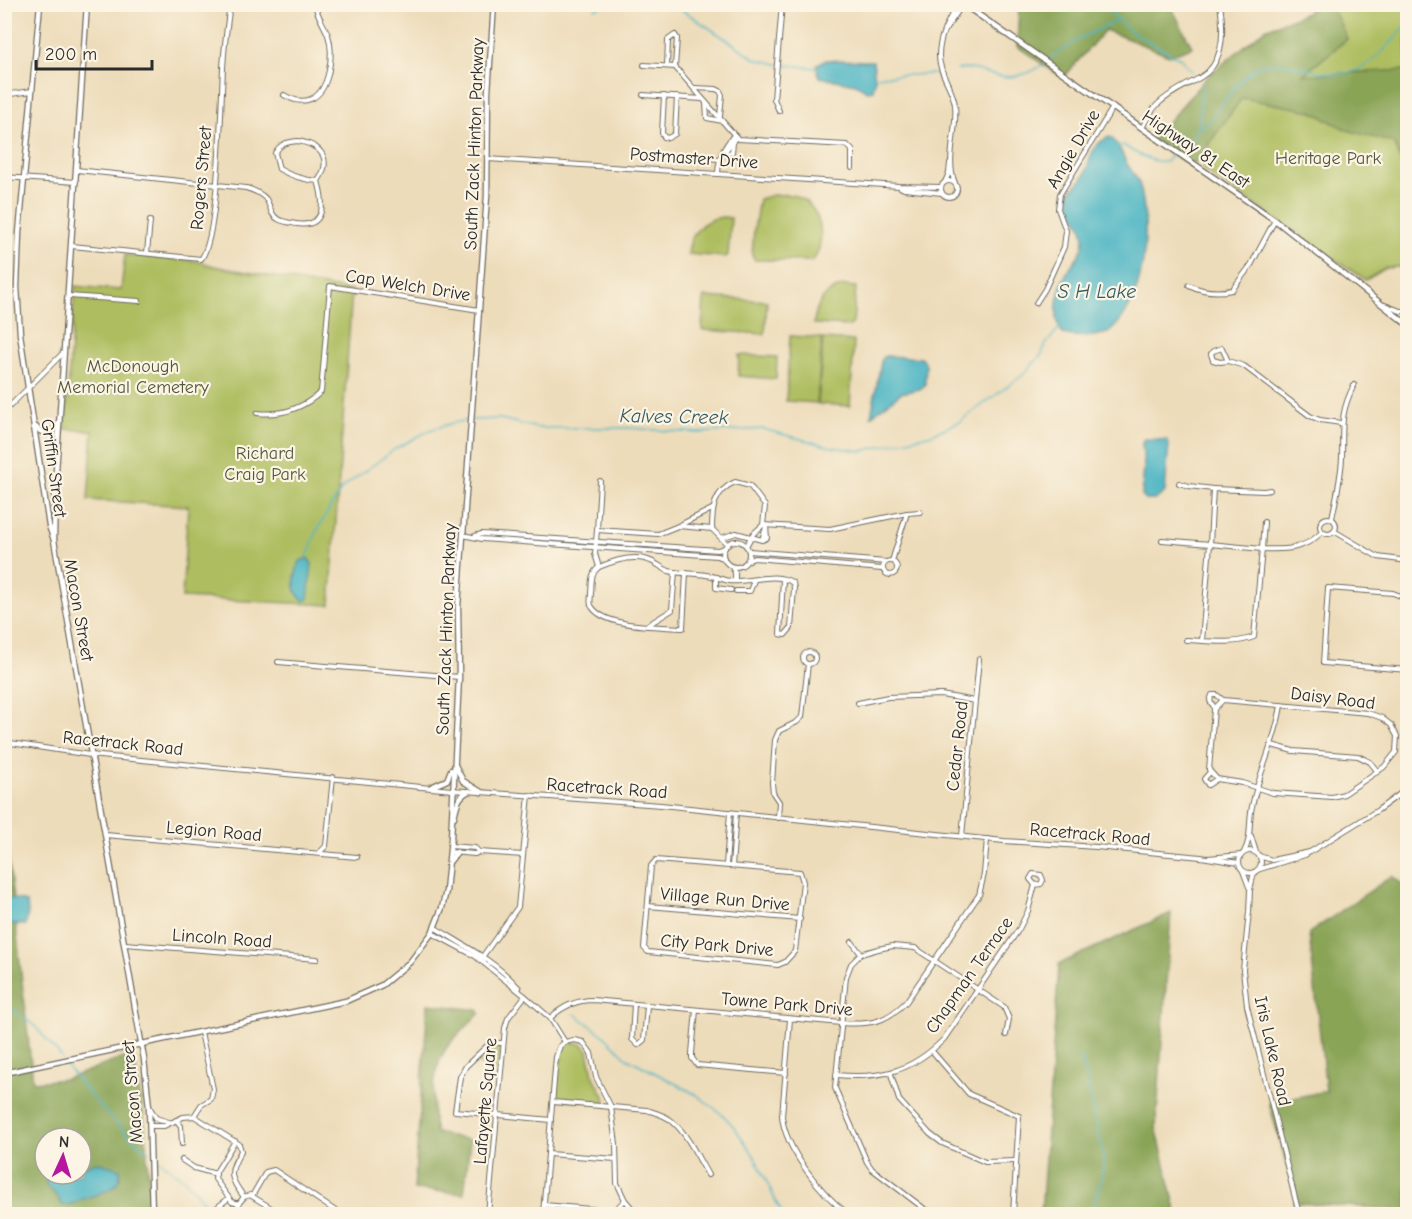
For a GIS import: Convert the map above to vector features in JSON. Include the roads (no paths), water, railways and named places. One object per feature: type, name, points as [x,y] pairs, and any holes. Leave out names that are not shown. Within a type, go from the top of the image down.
[{"type":"main road","name":"Griffin Street","points":[[40,4],[19,233],[17,287],[20,334],[49,526],[54,540]]},
{"type":"main road","name":"Macon Street","points":[[87,4],[54,540],[142,1044],[149,1107],[152,1215]]},
{"type":"main road","name":"South Zack Hinton Parkway","points":[[4,1073],[346,1000],[373,990],[410,962],[433,930],[442,908],[450,849],[459,677],[458,607],[488,196],[488,92],[494,4]]},
{"type":"main road","name":"Highway 81 East","points":[[963,5],[1275,220],[1406,321]]},
{"type":"main road","points":[[34,423],[39,431],[49,433],[56,428],[60,417]]},
{"type":"main road","points":[[431,787],[447,780],[454,761]]},
{"type":"main road","points":[[454,761],[463,782],[481,792]]},
{"type":"main road","points":[[451,825],[458,799],[469,791]]},
{"type":"main road","points":[[448,866],[457,852]]},
{"type":"street","name":"Rogers Street","points":[[72,246],[201,259],[206,254],[216,184],[223,65],[230,4]]},
{"type":"street","points":[[284,94],[292,100],[308,100],[319,94],[326,85],[329,39],[315,4]]},
{"type":"street","points":[[779,111],[774,99],[782,4]]},
{"type":"street","points":[[942,194],[941,187],[949,172],[956,106],[940,60],[944,32],[958,4]]},
{"type":"street","points":[[1142,128],[1157,105],[1177,89],[1207,73],[1218,58],[1221,45],[1220,4]]},
{"type":"street","points":[[944,32],[963,5]]},
{"type":"street","points":[[666,66],[669,39],[675,35],[677,38],[675,67]]},
{"type":"street","points":[[644,65],[675,67],[735,136],[750,141],[847,145],[852,150],[852,168]]},
{"type":"street","points":[[693,88],[720,91],[722,96],[721,119]]},
{"type":"street","points":[[4,95],[32,91]]},
{"type":"street","points":[[643,95],[705,101]]},
{"type":"street","points":[[664,96],[662,133],[668,138],[672,138],[675,134],[677,97]]},
{"type":"street","points":[[705,101],[706,117],[711,120],[721,119]]},
{"type":"street","name":"Angie Drive","points":[[1036,303],[1064,247],[1066,231],[1058,209],[1060,194],[1113,107]]},
{"type":"street","points":[[698,157],[720,157],[733,143],[735,136]]},
{"type":"street","points":[[718,174],[723,148],[735,136]]},
{"type":"street","points":[[77,170],[246,188],[265,198],[271,212],[278,219],[304,225],[315,221],[321,213],[323,202],[318,181],[325,166],[324,156],[317,146],[298,141],[286,142],[279,147],[275,153],[279,169],[300,178],[318,181]]},
{"type":"street","points":[[899,186],[904,189],[942,194],[948,197],[955,195],[957,189],[952,176],[952,151]]},
{"type":"street","name":"Postmaster Drive","points":[[488,159],[899,186]]},
{"type":"street","points":[[4,177],[76,182]]},
{"type":"street","points":[[945,182],[955,183]]},
{"type":"street","points":[[899,186],[941,187]]},
{"type":"street","points":[[1189,285],[1200,290],[1232,291],[1251,265],[1275,220]]},
{"type":"street","points":[[147,253],[150,221]]},
{"type":"street","name":"Cap Welch Drive","points":[[257,413],[273,414],[290,411],[306,404],[321,392],[330,286],[479,310]]},
{"type":"street","points":[[69,296],[139,301]]},
{"type":"street","points":[[1383,304],[1400,311],[1407,311]]},
{"type":"street","points":[[1228,362],[1222,348],[1211,354],[1213,360],[1244,366],[1310,416],[1341,423]]},
{"type":"street","points":[[4,412],[64,352]]},
{"type":"street","points":[[1335,531],[1336,524],[1332,518],[1342,458],[1341,423],[1354,385]]},
{"type":"street","points":[[599,567],[596,544],[600,481]]},
{"type":"street","points":[[712,529],[714,501],[731,484],[743,483],[750,486],[765,506],[766,538],[762,540],[736,533],[721,538]]},
{"type":"street","points":[[1179,483],[1213,489],[1270,490]]},
{"type":"street","points":[[1202,640],[1213,489]]},
{"type":"street","points":[[597,530],[658,534],[712,509]]},
{"type":"street","points":[[746,546],[755,532],[765,526],[830,529],[920,512]]},
{"type":"street","points":[[892,561],[907,513]]},
{"type":"street","points":[[1332,518],[1325,518],[1319,526],[1322,532],[1329,534],[1335,531]]},
{"type":"street","points":[[1186,640],[1229,642],[1244,641],[1254,637],[1264,522]]},
{"type":"street","points":[[678,526],[712,529],[727,547],[724,558]]},
{"type":"street","points":[[1335,531],[1378,557],[1407,561]]},
{"type":"street","points":[[755,532],[765,533]]},
{"type":"street","points":[[1162,540],[1290,550],[1315,540],[1322,532]]},
{"type":"street","points":[[463,535],[482,539],[718,550],[738,542],[754,553],[892,561]]},
{"type":"street","points":[[596,544],[717,556],[724,558],[732,566],[735,581]]},
{"type":"street","points":[[747,561],[749,551]]},
{"type":"street","points":[[686,573],[682,628],[614,622],[591,606],[593,572],[599,567],[624,558],[649,560],[665,570],[716,577],[735,581],[783,579],[792,582],[794,588],[791,628],[785,634],[780,634],[783,579]]},
{"type":"street","points":[[735,573],[740,566],[754,558],[882,569],[887,575],[895,573],[897,567],[892,561]]},
{"type":"street","points":[[882,569],[886,562]]},
{"type":"street","points":[[732,566],[740,566]]},
{"type":"street","points":[[648,625],[672,610],[675,572]]},
{"type":"street","points":[[716,577],[716,588],[734,590],[750,591],[753,580]]},
{"type":"street","points":[[1407,586],[1404,604],[1407,607]]},
{"type":"street","points":[[1406,594],[1328,588],[1323,663],[1407,670]]},
{"type":"street","name":"Cedar Road","points":[[962,836],[980,659]]},
{"type":"street","points":[[278,662],[459,677]]},
{"type":"street","points":[[778,818],[779,802],[773,793],[772,783],[775,740],[779,731],[802,717],[808,664]]},
{"type":"street","points":[[1210,772],[1216,779],[1211,784],[1206,783],[1205,778],[1210,772],[1214,707],[1210,701],[1212,695],[1217,694],[1223,700],[1214,707]]},
{"type":"street","points":[[858,702],[941,695],[975,701]]},
{"type":"street","name":"Daisy Road","points":[[1216,779],[1238,782],[1273,793],[1332,797],[1349,792],[1378,772],[1392,759],[1397,749],[1396,733],[1386,720],[1362,712],[1223,700]]},
{"type":"street","points":[[1281,705],[1272,745],[1256,788],[1250,833],[1239,863],[1242,870],[1256,871],[1299,858],[1378,810],[1407,788]]},
{"type":"street","name":"Racetrack Road","points":[[4,742],[90,755],[452,790],[661,805],[1239,863]]},
{"type":"street","points":[[1272,745],[1293,751],[1358,756],[1370,762],[1378,772]]},
{"type":"street","points":[[320,852],[326,846],[333,777]]},
{"type":"street","points":[[482,958],[518,908],[529,795]]},
{"type":"street","points":[[726,866],[733,813]]},
{"type":"street","points":[[732,866],[733,813]]},
{"type":"street","points":[[1250,833],[1260,863],[1256,871]]},
{"type":"street","name":"Legion Road","points":[[105,835],[357,857]]},
{"type":"street","name":"Towne Park Drive","points":[[550,1018],[566,1006],[584,1000],[841,1023],[871,1024],[883,1020],[895,1013],[906,1002],[979,896],[984,874],[987,839]]},
{"type":"street","points":[[450,849],[475,848],[478,852]]},
{"type":"street","points":[[450,849],[475,854],[478,852],[523,855]]},
{"type":"street","points":[[1242,854],[1251,851],[1272,860],[1311,851]]},
{"type":"street","name":"Racetrack Road","points":[[1207,858],[1242,854]]},
{"type":"street","name":"City Park Drive","points":[[654,861],[732,866],[800,872],[803,882],[795,951],[785,962],[770,965],[648,952],[644,948],[651,866],[654,861]]},
{"type":"street","name":"Iris Lake Road","points":[[1242,870],[1250,890]]},
{"type":"street","name":"Iris Lake Road","points":[[1256,871],[1250,890],[1243,970],[1247,1006],[1299,1215]]},
{"type":"street","name":"Chapman Terrace","points":[[836,1075],[856,1077],[891,1074],[920,1060],[932,1051],[944,1039],[1018,929],[1028,911],[1035,885]]},
{"type":"street","name":"Village Run Drive","points":[[648,906],[800,919]]},
{"type":"street","points":[[433,930],[482,958],[509,977],[525,996],[550,1018],[565,1042]]},
{"type":"street","points":[[852,942],[861,954]]},
{"type":"street","name":"Lincoln Road","points":[[125,944],[317,959]]},
{"type":"street","points":[[964,1215],[926,1210],[872,1168],[867,1162],[838,1098],[835,1088],[841,1023],[846,977],[851,964],[861,954],[887,947],[908,947],[921,951],[1004,1007],[1009,1019],[1006,1035]]},
{"type":"street","name":"Lafayette Square","points":[[488,1215],[502,1043],[508,1018],[525,996]]},
{"type":"street","points":[[634,1004],[632,1040],[638,1045],[644,1040],[647,1006]]},
{"type":"street","points":[[696,1010],[692,1058],[697,1065],[786,1073]]},
{"type":"street","points":[[790,1019],[782,1116],[785,1137],[820,1187],[848,1215]]},
{"type":"street","points":[[194,1116],[201,1105],[211,1099],[213,1089],[201,1032]]},
{"type":"street","points":[[543,1215],[556,1057],[560,1046],[574,1040],[583,1042],[588,1047],[596,1077],[611,1107],[616,1138],[617,1183],[625,1200],[637,1215]]},
{"type":"street","points":[[502,1043],[492,1043],[487,1046],[466,1066],[460,1077],[455,1111],[551,1120]]},
{"type":"street","points":[[932,1051],[969,1094],[1019,1116],[1012,1215]]},
{"type":"street","points":[[891,1074],[899,1100],[930,1134],[942,1143],[985,1162],[1016,1161]]},
{"type":"street","points":[[553,1102],[647,1110],[673,1121],[708,1175]]},
{"type":"street","points":[[149,1107],[156,1118],[174,1121],[181,1126],[182,1144]]},
{"type":"street","points":[[150,1126],[164,1126],[183,1117],[194,1116],[238,1144],[241,1152],[231,1175],[244,1197]]},
{"type":"street","points":[[234,1141],[215,1179],[232,1202],[239,1204]]},
{"type":"street","points":[[548,1154],[616,1160]]},
{"type":"street","points":[[182,1160],[194,1168],[216,1173]]},
{"type":"street","points":[[252,1196],[266,1172],[274,1170],[337,1212],[338,1215]]},
{"type":"street","points":[[244,1215],[239,1204],[244,1197],[252,1196],[281,1215]]},
{"type":"street","points":[[215,1209],[229,1198]]},
{"type":"street","points":[[614,1211],[625,1200]]},
{"type":"street","points":[[544,1205],[637,1215]]},
{"type":"street","points":[[832,1215],[838,1207]]},
{"type":"water","points":[[826,60],[873,61],[875,80],[873,90],[867,91],[856,84],[820,77],[817,64]]},
{"type":"water","name":"S H Lake","points":[[1110,137],[1135,175],[1143,201],[1145,242],[1138,284],[1121,320],[1108,333],[1085,336],[1063,334],[1057,319],[1057,302],[1064,278],[1082,249],[1084,238],[1083,231],[1071,208],[1070,194],[1085,173],[1097,145]]},
{"type":"water","points":[[883,357],[921,358],[926,364],[925,385],[920,389],[901,393],[871,416],[881,362]]},
{"type":"water","points":[[1144,439],[1167,440],[1169,443],[1165,492],[1155,500],[1146,500],[1142,496],[1144,465],[1142,442]]},
{"type":"water","points":[[308,558],[312,564],[308,599],[304,601],[297,593],[294,583],[300,561]]},
{"type":"water","points":[[5,898],[27,903],[26,925],[5,924]]},
{"type":"water","points":[[96,1162],[120,1169],[118,1182],[109,1190],[72,1204],[62,1205],[58,1197],[47,1186],[93,1186],[93,1163]]},
{"type":"waterway","points":[[595,9],[605,4]]},
{"type":"waterway","points":[[673,4],[756,59],[817,68]]},
{"type":"waterway","points":[[1102,4],[1130,31],[1181,59],[1192,72]]},
{"type":"waterway","points":[[1381,4],[1408,10]]},
{"type":"waterway","points":[[1049,59],[1077,40],[1118,20]]},
{"type":"waterway","name":"Kalves Creek","points":[[1199,125],[1206,126],[1232,90],[1257,67],[1277,63],[1332,73],[1352,72],[1376,58],[1408,24]]},
{"type":"waterway","points":[[957,70],[968,69],[1010,77],[1028,73],[1043,64]]},
{"type":"waterway","points":[[875,76],[935,74]]},
{"type":"waterway","name":"Kalves Creek","points":[[1176,146],[1181,141],[1195,137],[1199,125],[1202,85]]},
{"type":"waterway","name":"Kalves Creek","points":[[1116,147],[1123,145],[1144,157],[1160,162],[1166,162],[1172,154]]},
{"type":"waterway","name":"Kalves Creek","points":[[307,558],[317,530],[342,488],[395,449],[430,430],[469,420],[501,419],[538,428],[629,428],[698,433],[763,429],[831,447],[862,451],[932,434],[959,422],[1023,375],[1042,354],[1046,344],[1060,327]]},
{"type":"waterway","points":[[4,1003],[34,1025],[62,1058]]},
{"type":"waterway","points":[[575,1014],[603,1035],[627,1058],[697,1095],[723,1115],[755,1157],[782,1214]]},
{"type":"waterway","points":[[1081,1055],[1104,1159],[1101,1180],[1091,1214]]},
{"type":"waterway","points":[[64,1062],[104,1110],[149,1152]]},
{"type":"waterway","points":[[153,1155],[186,1181],[214,1214]]},
{"type":"railway","points":[[4,382],[4,393]]},
{"type":"park label","name":"Heritage Park","points":[[1328,158]]},
{"type":"park label","name":"McDonough Memorial Cemetery","points":[[133,376]]},
{"type":"park label","name":"Richard Craig Park","points":[[265,463]]}]
